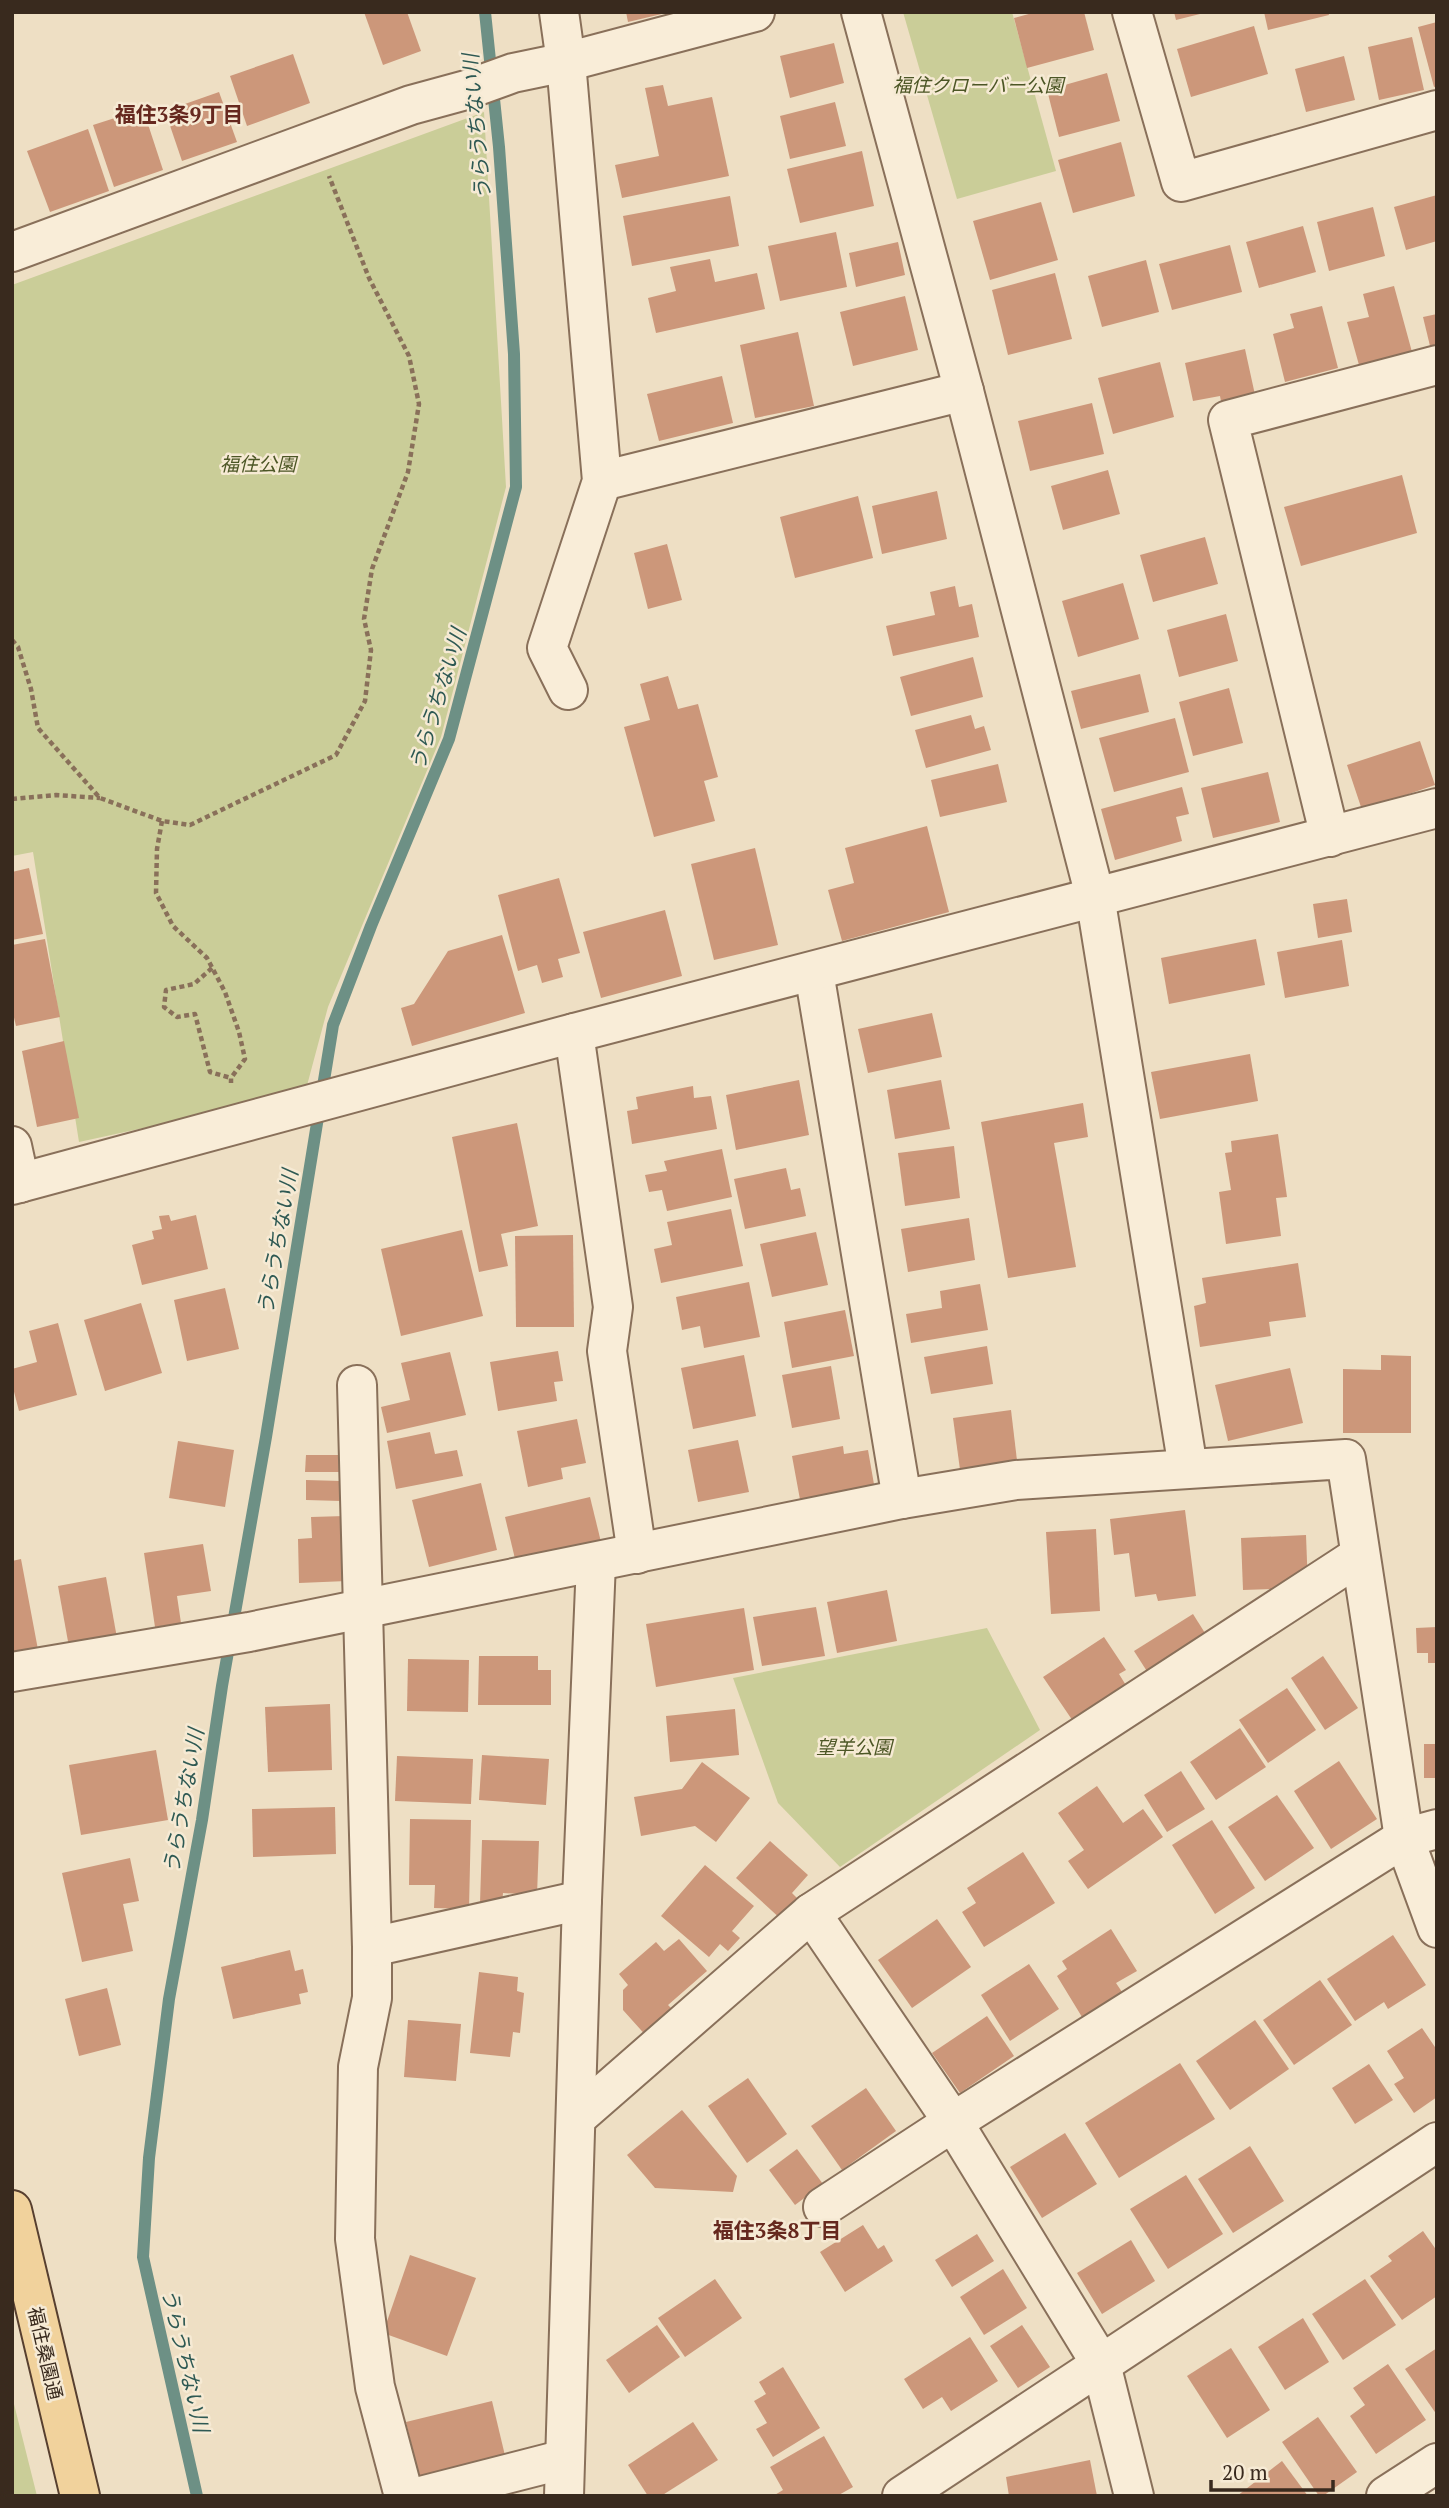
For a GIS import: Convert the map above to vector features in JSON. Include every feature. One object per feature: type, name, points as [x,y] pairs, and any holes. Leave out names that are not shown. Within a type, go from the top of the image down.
[{"type":"main road","name":"福住桑園通","points":[[12,2210],[80,2496]]},
{"type":"street","points":[[559,12],[566,62],[602,481],[547,648],[568,690]]},
{"type":"street","points":[[12,253],[411,105],[466,90],[513,73],[566,62],[755,12]]},
{"type":"street","points":[[861,12],[964,391],[1095,896],[1188,1468]]},
{"type":"street","points":[[1132,12],[1181,182],[1437,110]]},
{"type":"street","points":[[1331,837],[1228,420],[1437,365]]},
{"type":"street","points":[[602,481],[964,391]]},
{"type":"street","points":[[12,1146],[16,1184],[574,1033],[1437,808]]},
{"type":"street","points":[[814,972],[902,1499]]},
{"type":"street","points":[[574,1033],[613,1307],[607,1351],[637,1554]]},
{"type":"street","points":[[357,1385],[372,1998],[359,2067],[355,2239],[375,2388],[404,2496]]},
{"type":"street","points":[[12,1672],[202,1641],[902,1499],[1016,1480],[1346,1459],[1359,1556],[1420,1833],[1437,1928]]},
{"type":"street","points":[[576,2118],[811,1913],[1359,1556]]},
{"type":"street","points":[[421,2496],[565,2477],[582,1900],[596,1562]]},
{"type":"street","points":[[823,2207],[953,2122],[1420,1833]]},
{"type":"street","points":[[372,1947],[582,1900]]},
{"type":"street","points":[[811,1913],[953,2122],[1101,2364],[1134,2496]]},
{"type":"street","points":[[902,2496],[1437,2142]]},
{"type":"street","points":[[1386,2496],[1437,2463]]},
{"type":"path","points":[[12,799],[56,795],[100,798],[162,821],[190,825],[336,755],[365,701],[371,650],[364,620],[372,569],[408,472],[419,404],[409,356],[369,278],[314,140]]},
{"type":"path","points":[[12,640],[18,647],[32,689],[37,728],[100,798]]},
{"type":"path","points":[[162,821],[157,849],[156,893],[173,926],[207,958],[225,992],[240,1032],[245,1059],[231,1078],[235,1124]]},
{"type":"path","points":[[212,968],[194,984],[166,990],[164,1007],[177,1017],[195,1014],[210,1072],[231,1078]]},
{"type":"green space","name":"福住クローバー公園","points":[[903,12],[1012,12],[1056,171],[957,199]]},
{"type":"green space","name":"福住公園","points":[[484,112],[506,487],[441,737],[328,1007],[305,1093],[79,1142],[33,852],[12,856],[12,285]]},
{"type":"green space","name":"望羊公園","points":[[987,1628],[1040,1730],[840,1867],[778,1803],[733,1678]]},
{"type":"green space","points":[[12,2396],[37,2496],[12,2496]]},
{"type":"building","points":[[364,12],[407,12],[421,51],[383,65]]},
{"type":"building","points":[[626,12],[666,12],[666,13],[628,22]]},
{"type":"building","points":[[1036,12],[1084,12],[1094,50],[1027,68],[1014,18]]},
{"type":"building","points":[[1174,12],[1203,12],[1204,13],[1176,20]]},
{"type":"building","points":[[1264,12],[1328,12],[1329,15],[1268,30]]},
{"type":"building","points":[[1437,22],[1437,86],[1434,87],[1418,27]]},
{"type":"building","points":[[1254,26],[1268,74],[1191,97],[1177,49]]},
{"type":"building","points":[[1412,37],[1424,90],[1379,100],[1368,47]]},
{"type":"building","points":[[834,43],[844,83],[790,98],[780,56]]},
{"type":"building","points":[[293,54],[310,103],[247,126],[230,76]]},
{"type":"building","points":[[1344,56],[1355,100],[1306,112],[1295,69]]},
{"type":"building","points":[[1107,73],[1120,121],[1059,137],[1047,90]]},
{"type":"building","points":[[663,85],[668,106],[712,97],[729,176],[622,198],[615,165],[659,156],[645,88]]},
{"type":"building","points":[[219,92],[237,142],[182,161],[165,111]]},
{"type":"building","points":[[835,102],[846,146],[790,159],[780,116]]},
{"type":"building","points":[[143,109],[163,170],[114,187],[93,125]]},
{"type":"building","points":[[88,129],[109,191],[50,212],[27,151]]},
{"type":"building","points":[[1121,142],[1135,196],[1073,213],[1058,160]]},
{"type":"building","points":[[862,151],[874,206],[800,223],[787,169]]},
{"type":"building","points":[[1437,195],[1437,241],[1406,250],[1394,207]]},
{"type":"building","points":[[730,196],[739,246],[632,266],[623,216]]},
{"type":"building","points":[[1041,202],[1058,260],[990,280],[973,221]]},
{"type":"building","points":[[1373,207],[1385,256],[1329,271],[1317,222]]},
{"type":"building","points":[[1303,226],[1316,272],[1259,288],[1246,242]]},
{"type":"building","points":[[836,232],[847,287],[780,301],[768,246]]},
{"type":"building","points":[[898,242],[905,275],[856,287],[849,253]]},
{"type":"building","points":[[1230,245],[1242,292],[1172,310],[1159,264]]},
{"type":"building","points":[[710,259],[715,282],[757,273],[765,309],[656,333],[648,298],[676,291],[670,267]]},
{"type":"building","points":[[1146,260],[1159,312],[1102,327],[1088,276]]},
{"type":"building","points":[[1055,273],[1072,339],[1008,355],[992,290]]},
{"type":"building","points":[[1394,286],[1412,352],[1359,365],[1347,322],[1369,317],[1363,294]]},
{"type":"building","points":[[905,296],[918,350],[853,366],[840,312]]},
{"type":"building","points":[[1322,306],[1338,368],[1285,382],[1273,334],[1294,328],[1290,314]]},
{"type":"building","points":[[1437,314],[1437,344],[1430,346],[1423,317]]},
{"type":"building","points":[[798,332],[814,406],[755,418],[740,345]]},
{"type":"building","points":[[1245,349],[1257,404],[1223,412],[1220,396],[1193,401],[1185,363]]},
{"type":"building","points":[[1160,362],[1174,417],[1113,434],[1098,378]]},
{"type":"building","points":[[722,376],[733,423],[659,441],[647,394]]},
{"type":"building","points":[[1092,403],[1104,454],[1030,471],[1018,421]]},
{"type":"building","points":[[1108,470],[1120,514],[1063,530],[1051,486]]},
{"type":"building","points":[[1402,475],[1417,533],[1301,566],[1284,507]]},
{"type":"building","points":[[937,491],[947,539],[882,554],[872,506]]},
{"type":"building","points":[[858,496],[873,558],[795,578],[780,517]]},
{"type":"building","points":[[1205,537],[1218,584],[1153,602],[1140,555]]},
{"type":"building","points":[[667,544],[682,600],[648,609],[634,553]]},
{"type":"building","points":[[1123,583],[1139,639],[1078,657],[1062,601]]},
{"type":"building","points":[[955,586],[959,607],[972,604],[979,637],[893,656],[886,626],[935,615],[930,592]]},
{"type":"building","points":[[1226,614],[1238,661],[1179,677],[1167,630]]},
{"type":"building","points":[[973,657],[983,697],[911,716],[900,677]]},
{"type":"building","points":[[1140,674],[1149,712],[1081,729],[1071,691]]},
{"type":"building","points":[[668,676],[678,709],[698,704],[718,777],[704,781],[715,821],[654,837],[624,727],[650,720],[640,684]]},
{"type":"building","points":[[1229,688],[1243,743],[1193,756],[1179,702]]},
{"type":"building","points":[[971,715],[975,729],[984,726],[991,750],[926,768],[915,730]]},
{"type":"building","points":[[1175,718],[1189,772],[1114,792],[1099,738]]},
{"type":"building","points":[[1420,741],[1435,785],[1362,810],[1347,765]]},
{"type":"building","points":[[998,764],[1007,802],[940,817],[931,780]]},
{"type":"building","points":[[1268,772],[1280,822],[1213,838],[1201,788]]},
{"type":"building","points":[[1182,787],[1189,814],[1176,817],[1182,841],[1115,860],[1101,809]]},
{"type":"building","points":[[927,826],[949,912],[842,941],[828,890],[854,883],[845,848]]},
{"type":"building","points":[[755,848],[778,945],[714,960],[691,864]]},
{"type":"building","points":[[29,868],[43,934],[12,940],[12,872]]},
{"type":"building","points":[[559,878],[580,953],[558,959],[563,977],[542,983],[537,965],[518,971],[498,895]]},
{"type":"building","points":[[1347,899],[1352,932],[1318,938],[1313,904]]},
{"type":"building","points":[[665,910],[682,976],[601,998],[583,932]]},
{"type":"building","points":[[502,935],[525,1013],[412,1046],[401,1008],[414,1004],[448,951]]},
{"type":"building","points":[[45,939],[60,1017],[16,1026],[12,1009],[12,945]]},
{"type":"building","points":[[1256,939],[1265,985],[1169,1004],[1161,958]]},
{"type":"building","points":[[1342,940],[1349,986],[1285,998],[1277,952]]},
{"type":"building","points":[[932,1013],[942,1057],[868,1073],[858,1029]]},
{"type":"building","points":[[64,1041],[79,1118],[37,1127],[22,1051]]},
{"type":"building","points":[[1250,1054],[1258,1101],[1160,1119],[1151,1072]]},
{"type":"building","points":[[799,1080],[809,1135],[736,1150],[726,1095]]},
{"type":"building","points":[[941,1080],[950,1129],[895,1139],[887,1090]]},
{"type":"building","points":[[693,1086],[694,1098],[711,1096],[717,1129],[632,1144],[627,1111],[638,1109],[636,1097]]},
{"type":"building","points":[[1083,1103],[1088,1137],[1054,1143],[1076,1267],[1008,1278],[981,1122]]},
{"type":"building","points":[[517,1123],[538,1226],[501,1234],[508,1266],[479,1272],[452,1137]]},
{"type":"building","points":[[1278,1134],[1287,1197],[1276,1198],[1281,1236],[1226,1244],[1219,1192],[1231,1190],[1225,1153],[1232,1152],[1231,1141]]},
{"type":"building","points":[[954,1146],[960,1198],[905,1206],[898,1153]]},
{"type":"building","points":[[722,1149],[732,1197],[667,1211],[662,1190],[649,1192],[645,1175],[667,1171],[664,1161]]},
{"type":"building","points":[[786,1168],[791,1190],[800,1188],[806,1216],[745,1229],[734,1179]]},
{"type":"building","points":[[731,1209],[743,1266],[661,1283],[654,1249],[672,1245],[667,1222]]},
{"type":"building","points":[[169,1215],[171,1221],[196,1215],[208,1269],[142,1285],[132,1245],[154,1239],[152,1231],[162,1229],[159,1216]]},
{"type":"building","points":[[969,1218],[975,1260],[908,1272],[901,1229]]},
{"type":"building","points":[[462,1230],[483,1316],[401,1336],[381,1249]]},
{"type":"building","points":[[816,1232],[828,1285],[772,1297],[760,1244]]},
{"type":"building","points":[[573,1235],[574,1327],[516,1327],[515,1236]]},
{"type":"building","points":[[1298,1263],[1306,1317],[1269,1322],[1271,1336],[1200,1347],[1194,1306],[1206,1303],[1202,1278]]},
{"type":"building","points":[[749,1282],[760,1337],[704,1348],[700,1326],[682,1330],[676,1297]]},
{"type":"building","points":[[980,1284],[988,1330],[911,1343],[906,1314],[942,1308],[940,1291]]},
{"type":"building","points":[[225,1288],[239,1349],[187,1361],[174,1300]]},
{"type":"building","points":[[141,1303],[162,1373],[105,1391],[84,1320]]},
{"type":"building","points":[[845,1310],[854,1356],[792,1368],[784,1322]]},
{"type":"building","points":[[58,1323],[77,1395],[19,1411],[12,1384],[12,1369],[37,1362],[29,1331]]},
{"type":"building","points":[[987,1346],[993,1384],[931,1394],[924,1357]]},
{"type":"building","points":[[558,1351],[563,1381],[554,1382],[557,1401],[498,1411],[490,1362]]},
{"type":"building","points":[[450,1352],[466,1415],[387,1433],[381,1407],[410,1400],[401,1363]]},
{"type":"building","points":[[744,1355],[756,1416],[693,1429],[681,1368]]},
{"type":"building","points":[[1381,1355],[1411,1356],[1411,1433],[1343,1433],[1343,1369],[1381,1370]]},
{"type":"building","points":[[831,1366],[840,1419],[792,1428],[782,1375]]},
{"type":"building","points":[[1290,1368],[1303,1423],[1228,1441],[1215,1385]]},
{"type":"building","points":[[1011,1410],[1018,1469],[961,1477],[953,1418]]},
{"type":"building","points":[[577,1419],[586,1463],[561,1468],[563,1479],[528,1487],[517,1431]]},
{"type":"building","points":[[430,1432],[435,1454],[457,1450],[463,1476],[396,1489],[387,1441]]},
{"type":"building","points":[[738,1440],[749,1492],[698,1502],[688,1450]]},
{"type":"building","points":[[178,1441],[234,1450],[225,1507],[169,1498]]},
{"type":"building","points":[[843,1446],[844,1454],[868,1450],[875,1490],[801,1505],[792,1456]]},
{"type":"building","points":[[306,1455],[341,1455],[341,1472],[305,1472]]},
{"type":"building","points":[[306,1480],[341,1481],[341,1501],[306,1500]]},
{"type":"building","points":[[481,1483],[497,1550],[429,1567],[412,1500]]},
{"type":"building","points":[[590,1497],[601,1542],[516,1563],[505,1517]]},
{"type":"building","points":[[1185,1510],[1196,1596],[1158,1601],[1156,1594],[1135,1597],[1129,1553],[1114,1555],[1110,1519]]},
{"type":"building","points":[[345,1516],[347,1581],[299,1583],[298,1539],[312,1538],[311,1517]]},
{"type":"building","points":[[1096,1529],[1100,1611],[1051,1614],[1046,1532]]},
{"type":"building","points":[[1306,1535],[1308,1588],[1243,1590],[1241,1538]]},
{"type":"building","points":[[203,1544],[211,1591],[177,1596],[181,1623],[155,1627],[144,1553]]},
{"type":"building","points":[[21,1559],[39,1655],[12,1661],[12,1561]]},
{"type":"building","points":[[106,1577],[117,1638],[69,1647],[58,1586]]},
{"type":"building","points":[[887,1590],[897,1641],[837,1653],[827,1602]]},
{"type":"building","points":[[816,1607],[825,1656],[762,1666],[753,1617]]},
{"type":"building","points":[[744,1608],[754,1670],[656,1687],[646,1624]]},
{"type":"building","points":[[1193,1614],[1215,1649],[1157,1687],[1134,1651]]},
{"type":"building","points":[[1437,1627],[1437,1663],[1428,1663],[1428,1653],[1417,1653],[1416,1628]]},
{"type":"building","points":[[1104,1637],[1126,1670],[1119,1674],[1132,1695],[1079,1730],[1043,1677]]},
{"type":"building","points":[[479,1656],[538,1656],[538,1670],[551,1670],[551,1705],[478,1705]]},
{"type":"building","points":[[1323,1656],[1358,1708],[1325,1730],[1291,1678]]},
{"type":"building","points":[[408,1659],[469,1660],[468,1712],[407,1711]]},
{"type":"building","points":[[1287,1688],[1316,1730],[1268,1763],[1239,1720]]},
{"type":"building","points":[[330,1704],[332,1770],[268,1772],[265,1707]]},
{"type":"building","points":[[735,1709],[739,1755],[670,1762],[666,1716]]},
{"type":"building","points":[[1240,1728],[1266,1767],[1216,1800],[1190,1762]]},
{"type":"building","points":[[1424,1744],[1437,1744],[1437,1778],[1424,1778]]},
{"type":"building","points":[[156,1750],[168,1820],[81,1835],[69,1765]]},
{"type":"building","points":[[482,1755],[549,1759],[546,1805],[479,1800]]},
{"type":"building","points":[[397,1756],[473,1759],[471,1804],[395,1801]]},
{"type":"building","points":[[1339,1761],[1377,1819],[1331,1849],[1294,1791]]},
{"type":"building","points":[[702,1762],[750,1798],[716,1842],[695,1826],[641,1836],[634,1797],[682,1789]]},
{"type":"building","points":[[1181,1771],[1205,1809],[1167,1832],[1144,1795]]},
{"type":"building","points":[[1097,1786],[1123,1823],[1143,1809],[1163,1837],[1088,1889],[1068,1861],[1084,1850],[1058,1813]]},
{"type":"building","points":[[1277,1795],[1314,1848],[1265,1881],[1228,1827]]},
{"type":"building","points":[[335,1807],[336,1854],[253,1857],[252,1809]]},
{"type":"building","points":[[410,1819],[471,1820],[469,1909],[434,1908],[435,1885],[409,1885]]},
{"type":"building","points":[[1212,1820],[1255,1888],[1215,1914],[1172,1845]]},
{"type":"building","points":[[482,1840],[539,1841],[537,1895],[503,1893],[502,1904],[480,1903]]},
{"type":"building","points":[[770,1841],[808,1875],[792,1893],[801,1902],[783,1921],[736,1878]]},
{"type":"building","points":[[1023,1852],[1055,1903],[984,1947],[962,1912],[976,1903],[967,1888]]},
{"type":"building","points":[[130,1858],[139,1901],[123,1904],[133,1951],[82,1962],[62,1873]]},
{"type":"building","points":[[705,1865],[754,1906],[732,1931],[740,1938],[728,1951],[720,1944],[709,1957],[661,1916]]},
{"type":"building","points":[[937,1919],[971,1967],[912,2008],[878,1960]]},
{"type":"building","points":[[1111,1929],[1137,1971],[1116,1983],[1122,1992],[1082,2017],[1057,1976],[1067,1969],[1062,1961]]},
{"type":"building","points":[[1393,1935],[1426,1985],[1388,2009],[1384,2002],[1355,2021],[1327,1979]]},
{"type":"building","points":[[679,1939],[707,1971],[668,2005],[678,2015],[649,2039],[623,2010],[623,1990],[628,1985],[619,1974],[656,1942],[664,1951]]},
{"type":"building","points":[[290,1950],[295,1971],[303,1969],[308,1992],[299,1994],[301,2004],[233,2019],[221,1967]]},
{"type":"building","points":[[1029,1964],[1059,2009],[1010,2041],[981,1995]]},
{"type":"building","points":[[479,1972],[518,1977],[517,1991],[524,1993],[520,2033],[513,2032],[510,2057],[470,2053]]},
{"type":"building","points":[[1320,1980],[1352,2025],[1294,2065],[1263,2020]]},
{"type":"building","points":[[107,1988],[121,2045],[79,2056],[65,1999]]},
{"type":"building","points":[[987,2016],[1014,2056],[960,2093],[932,2053]]},
{"type":"building","points":[[408,2020],[461,2024],[456,2081],[404,2077]]},
{"type":"building","points":[[1255,2020],[1289,2069],[1230,2110],[1196,2061]]},
{"type":"building","points":[[1422,2028],[1437,2050],[1437,2097],[1414,2113],[1394,2084],[1404,2078],[1387,2051]]},
{"type":"building","points":[[1180,2063],[1215,2119],[1119,2178],[1085,2123]]},
{"type":"building","points":[[1369,2064],[1393,2100],[1355,2124],[1332,2088]]},
{"type":"building","points":[[748,2078],[787,2134],[747,2163],[708,2106]]},
{"type":"building","points":[[866,2088],[896,2131],[842,2170],[811,2126]]},
{"type":"building","points":[[682,2110],[737,2176],[733,2192],[655,2188],[627,2155]]},
{"type":"building","points":[[1065,2133],[1097,2184],[1042,2218],[1010,2167]]},
{"type":"building","points":[[1250,2146],[1284,2201],[1233,2233],[1198,2179]]},
{"type":"building","points":[[797,2149],[823,2184],[795,2205],[769,2170]]},
{"type":"building","points":[[1186,2175],[1223,2234],[1168,2269],[1130,2209]]},
{"type":"building","points":[[863,2225],[878,2249],[884,2245],[893,2261],[845,2292],[820,2252]]},
{"type":"building","points":[[1423,2231],[1437,2251],[1437,2296],[1402,2320],[1370,2276],[1392,2261],[1388,2256]]},
{"type":"building","points":[[977,2234],[994,2261],[952,2287],[935,2260]]},
{"type":"building","points":[[1131,2240],[1155,2281],[1102,2314],[1077,2273]]},
{"type":"building","points":[[410,2255],[476,2278],[447,2356],[383,2333]]},
{"type":"building","points":[[1003,2269],[1027,2308],[984,2335],[960,2297]]},
{"type":"building","points":[[715,2279],[742,2318],[685,2357],[658,2318]]},
{"type":"building","points":[[1365,2279],[1396,2325],[1343,2360],[1312,2314]]},
{"type":"building","points":[[1303,2318],[1329,2362],[1285,2390],[1258,2347]]},
{"type":"building","points":[[657,2325],[680,2357],[629,2393],[606,2360]]},
{"type":"building","points":[[1022,2325],[1050,2367],[1018,2388],[990,2346]]},
{"type":"building","points":[[970,2337],[998,2381],[951,2411],[942,2397],[923,2409],[904,2379]]},
{"type":"building","points":[[1231,2348],[1270,2410],[1227,2438],[1187,2376]]},
{"type":"building","points":[[1437,2348],[1437,2415],[1405,2369]]},
{"type":"building","points":[[1388,2364],[1426,2420],[1376,2454],[1350,2416],[1365,2405],[1353,2388]]},
{"type":"building","points":[[783,2367],[820,2428],[773,2457],[756,2429],[767,2423],[754,2401],[766,2394],[759,2382]]},
{"type":"building","points":[[492,2401],[507,2464],[421,2484],[406,2422]]},
{"type":"building","points":[[1318,2417],[1357,2472],[1323,2496],[1319,2496],[1282,2442]]},
{"type":"building","points":[[693,2422],[718,2460],[661,2496],[648,2496],[628,2465]]},
{"type":"building","points":[[824,2436],[853,2487],[837,2496],[773,2496],[783,2490],[770,2467]]},
{"type":"building","points":[[1090,2460],[1097,2496],[1009,2496],[1006,2477]]},
{"type":"building","points":[[1282,2461],[1308,2496],[1237,2496]]},
{"type":"waterway","name":"うらうちない川","points":[[197,2496],[143,2257],[149,2158],[169,1999],[202,1820],[333,1025],[449,739],[516,487],[514,354],[499,147],[485,12]]},
{"type":"district","name":"福住3条9丁目","points":[[179,114]]},
{"type":"district","name":"福住3条8丁目","points":[[777,2230]]}]
